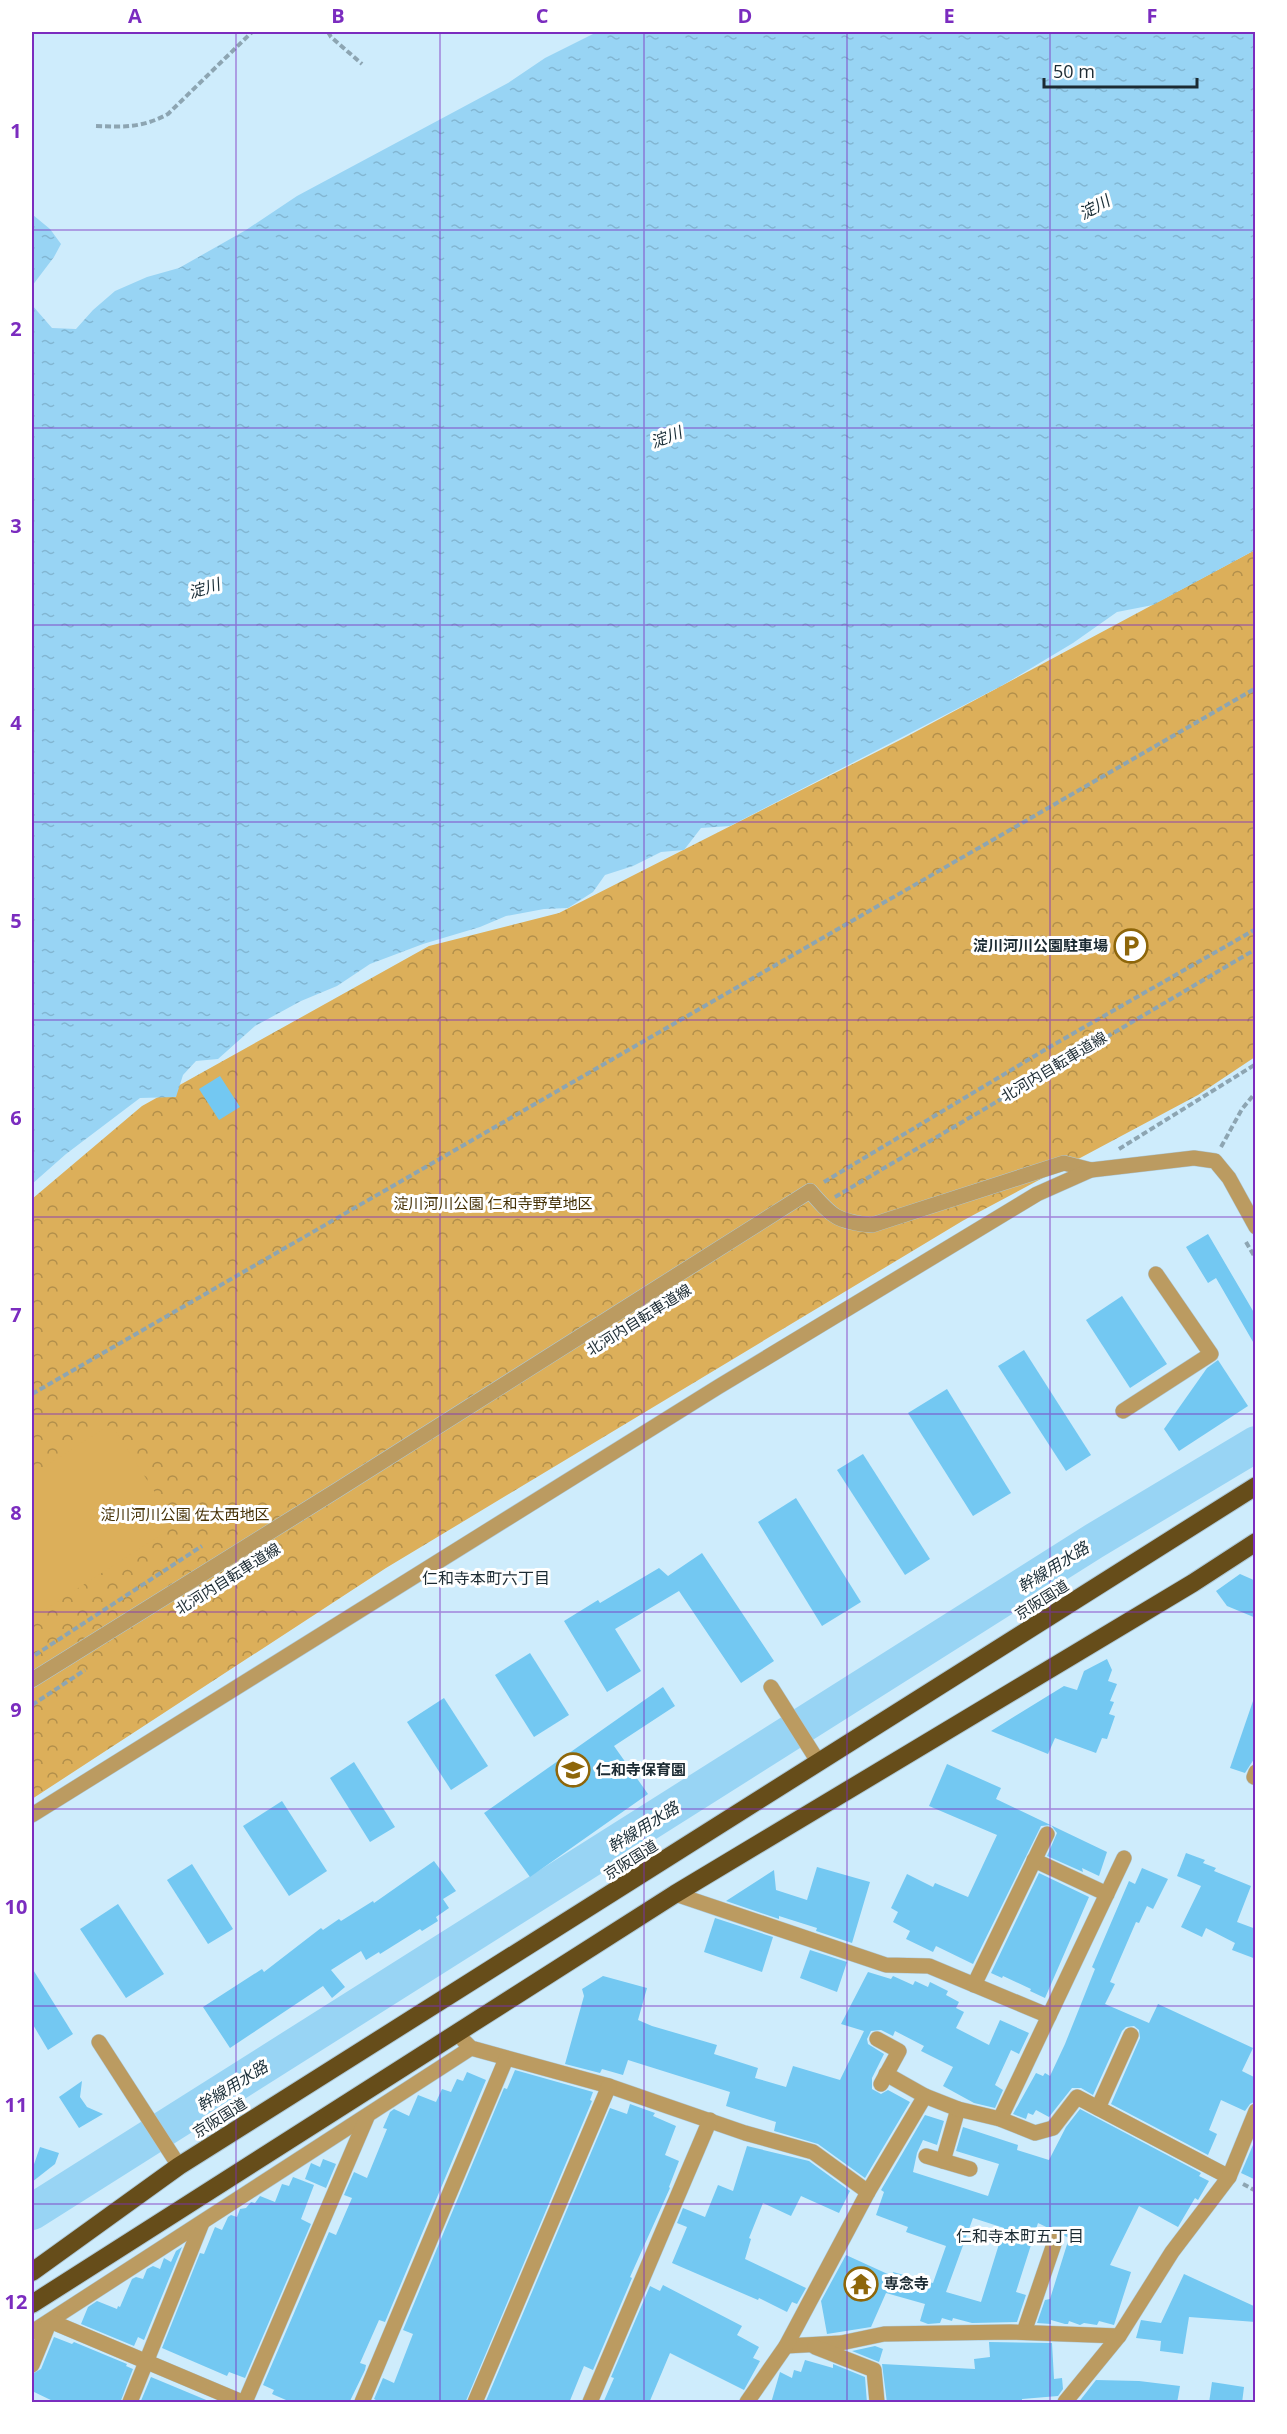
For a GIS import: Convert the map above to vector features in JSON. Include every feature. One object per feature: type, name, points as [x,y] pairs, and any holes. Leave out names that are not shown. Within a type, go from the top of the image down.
[{"type":"highway","name":"京阪国道","points":[[32,2272],[178,2166],[1256,1486]]},
{"type":"highway","points":[[32,2304],[675,1894],[1193,1583],[1256,1542]]},
{"type":"street","points":[[32,1815],[728,1381],[1037,1194],[1091,1170],[1194,1158],[1215,1161],[1229,1178],[1256,1227]]},
{"type":"street","points":[[810,1191],[821,1204],[844,1222],[872,1225],[1064,1163],[1091,1170]]},
{"type":"street","name":"北河内自転車道線","points":[[32,1680],[810,1191]]},
{"type":"street","points":[[1123,1411],[1211,1354],[1156,1274]]},
{"type":"street","points":[[771,1687],[819,1763]]},
{"type":"street","points":[[974,1985],[1047,1834]]},
{"type":"street","points":[[999,2119],[1124,1858]]},
{"type":"street","points":[[1034,1860],[1107,1894]]},
{"type":"street","points":[[675,1894],[886,1965],[929,1966],[1049,2016]]},
{"type":"street","points":[[454,2033],[471,2048],[609,2086],[813,2152],[868,2192]]},
{"type":"street","points":[[1098,2108],[1131,2035]]},
{"type":"street","points":[[876,2039],[899,2051],[884,2079],[958,2109],[999,2119],[1035,2133],[1053,2128],[1077,2097],[1229,2177]]},
{"type":"street","points":[[99,2042],[178,2166]]},
{"type":"street","points":[[32,2332],[471,2048]]},
{"type":"street","points":[[362,2403],[506,2059]]},
{"type":"street","points":[[475,2403],[609,2086]]},
{"type":"street","points":[[747,2403],[786,2346],[868,2192],[925,2096]]},
{"type":"street","points":[[943,2161],[958,2109]]},
{"type":"street","points":[[1067,2401],[1119,2336],[1172,2252],[1229,2177],[1256,2110]]},
{"type":"street","points":[[50,2321],[244,2403],[367,2117]]},
{"type":"street","points":[[590,2403],[710,2120]]},
{"type":"street","points":[[926,2156],[970,2169]]},
{"type":"street","points":[[130,2403],[202,2223]]},
{"type":"street","points":[[1024,2332],[1054,2241]]},
{"type":"street","points":[[32,2365],[50,2321]]},
{"type":"street","points":[[786,2346],[841,2343],[884,2334],[1024,2332],[1119,2336]]},
{"type":"street","points":[[810,2345],[874,2370],[877,2403]]},
{"type":"path","points":[[96,126],[128,127],[150,123],[168,114],[252,32]]},
{"type":"path","points":[[328,32],[362,64]]},
{"type":"path","points":[[32,1394],[1256,688]]},
{"type":"path","name":"北河内自転車道線","points":[[810,1191],[1072,1034],[1256,928]]},
{"type":"path","name":"北河内自転車道線","points":[[821,1204],[1256,949]]},
{"type":"path","points":[[1091,1170],[1129,1141],[1256,1064]]},
{"type":"path","points":[[1215,1161],[1242,1109],[1256,1092]]},
{"type":"path","points":[[32,1657],[202,1546]]},
{"type":"path","points":[[32,1705],[89,1668]]},
{"type":"green space","name":"淀川河川公園 仁和寺野草地区","points":[[1255,550],[1255,1057],[1198,1095],[964,1220],[386,1568],[32,1799],[32,1199],[142,1106],[429,946],[559,913],[904,738]]},
{"type":"green space","points":[[111,1424],[176,1525],[32,1618],[32,1475]]},
{"type":"water","name":"淀川","points":[[597,32],[1255,32],[1255,550],[1153,605],[1117,612],[1073,643],[1003,685],[730,826],[701,828],[684,850],[661,852],[633,866],[605,875],[593,892],[568,908],[544,909],[506,916],[370,964],[337,986],[301,1001],[255,1026],[218,1059],[196,1061],[183,1075],[176,1097],[140,1098],[66,1154],[32,1184],[32,305],[52,328],[76,329],[115,291],[147,277],[179,268],[246,230],[297,196],[508,83],[545,58]]},
{"type":"water","points":[[32,203],[33,215],[50,229],[61,244],[32,286]]},
{"type":"building","points":[[220,1076],[240,1107],[219,1120],[199,1089]]},
{"type":"building","points":[[1208,1234],[1256,1316],[1256,1347],[1216,1278],[1208,1283],[1186,1247]]},
{"type":"building","points":[[1122,1296],[1167,1364],[1130,1388],[1086,1320]]},
{"type":"building","points":[[1024,1350],[1091,1455],[1066,1471],[998,1366]]},
{"type":"building","points":[[1218,1360],[1248,1406],[1179,1451],[1164,1429],[1207,1368]]},
{"type":"building","points":[[947,1389],[1011,1493],[973,1516],[908,1413]]},
{"type":"building","points":[[863,1454],[930,1559],[905,1575],[837,1470]]},
{"type":"building","points":[[796,1498],[861,1602],[822,1626],[758,1522]]},
{"type":"building","points":[[702,1553],[774,1661],[741,1683],[679,1591],[615,1629],[641,1671],[607,1692],[564,1621],[598,1600],[600,1603],[659,1568],[668,1576]]},
{"type":"building","points":[[1240,1574],[1256,1581],[1256,1618],[1227,1606],[1216,1591]]},
{"type":"building","points":[[530,1653],[569,1715],[534,1737],[495,1675]]},
{"type":"building","points":[[1107,1659],[1112,1670],[1108,1681],[1117,1684],[1110,1701],[1114,1702],[1109,1714],[1115,1716],[1107,1739],[1102,1738],[1096,1753],[1055,1738],[1048,1754],[991,1731],[1064,1686],[1077,1690],[1084,1671]]},
{"type":"building","points":[[663,1687],[675,1706],[614,1746],[648,1794],[530,1877],[484,1813]]},
{"type":"building","points":[[444,1698],[488,1766],[451,1790],[407,1722]]},
{"type":"building","points":[[1253,1701],[1256,1701],[1256,1756],[1245,1773],[1230,1768]]},
{"type":"building","points":[[354,1762],[395,1827],[370,1842],[330,1778]]},
{"type":"building","points":[[947,1764],[1001,1788],[996,1799],[1051,1825],[1041,1826],[973,1964],[936,1946],[933,1952],[906,1939],[910,1931],[893,1922],[898,1912],[891,1908],[907,1874],[933,1887],[935,1883],[968,1897],[997,1835],[929,1806]]},
{"type":"building","points":[[282,1801],[327,1871],[289,1896],[243,1826]]},
{"type":"building","points":[[1051,1825],[1107,1852],[1099,1876],[1082,1868],[1083,1872],[1047,1856],[1057,1833]]},
{"type":"building","points":[[1186,1853],[1205,1860],[1203,1863],[1216,1868],[1214,1871],[1251,1886],[1237,1922],[1256,1929],[1256,1959],[1232,1950],[1235,1943],[1206,1928],[1202,1937],[1181,1927],[1201,1886],[1177,1876]]},
{"type":"building","points":[[434,1861],[456,1891],[443,1899],[449,1908],[436,1917],[438,1921],[366,1960],[361,1951],[331,1970],[345,1987],[332,1998],[323,1986],[230,2048],[203,2007],[262,1969],[264,1972],[321,1928],[323,1930],[373,1901],[374,1903]]},
{"type":"building","points":[[192,1864],[233,1929],[208,1944],[167,1880]]},
{"type":"building","points":[[817,1867],[870,1882],[852,1943],[816,1931],[817,1928],[779,1916],[779,1919],[726,1901],[774,1870],[776,1890],[807,1900]]},
{"type":"building","points":[[1142,1868],[1168,1879],[1153,1909],[1147,1906],[1139,1923],[1136,1922],[1110,1982],[1115,1984],[1105,2004],[1149,2023],[1158,2004],[1253,2048],[1242,2071],[1256,2078],[1256,2101],[1250,2104],[1245,2111],[1221,2100],[1209,2130],[1217,2134],[1208,2155],[1111,2104],[1140,2038],[1139,2030],[1134,2026],[1126,2027],[1122,2031],[1093,2095],[1081,2088],[1072,2088],[1049,2117],[1036,2110],[1033,2115],[1028,2113],[1026,2119],[1013,2114],[1036,2073],[1043,2076],[1045,2073],[1050,2076],[1095,1969],[1092,1967],[1129,1881],[1135,1884]]},
{"type":"building","points":[[1039,1873],[1089,1897],[1045,1998],[1003,1976],[1002,1978],[991,1973]]},
{"type":"building","points":[[118,1904],[164,1974],[126,1998],[80,1929]]},
{"type":"building","points":[[715,1918],[773,1937],[762,1972],[704,1952]]},
{"type":"building","points":[[810,1950],[847,1962],[837,1992],[800,1978]]},
{"type":"building","points":[[32,1968],[73,2034],[48,2050],[32,2023]]},
{"type":"building","points":[[868,1972],[891,1979],[893,1976],[913,1985],[915,1981],[928,1987],[930,1982],[948,1991],[946,1995],[959,2002],[956,2008],[964,2012],[956,2028],[989,2045],[1000,2020],[1029,2033],[1019,2054],[1011,2050],[995,2085],[1003,2090],[995,2108],[974,2103],[943,2086],[953,2067],[921,2051],[924,2046],[895,2031],[893,2036],[881,2030],[871,2031],[867,2039],[868,2044],[884,2054],[872,2078],[872,2089],[881,2094],[888,2090],[910,2102],[865,2178],[818,2144],[774,2131],[776,2122],[726,2106],[730,2092],[628,2060],[623,2075],[602,2069],[600,2073],[565,2064],[584,1996],[582,1989],[603,1976],[647,1988],[638,2020],[717,2045],[714,2054],[758,2068],[755,2078],[786,2087],[793,2066],[840,2080],[864,2031],[841,2024]]},
{"type":"building","points":[[515,2070],[593,2092],[590,2100],[592,2101],[465,2403],[381,2403],[374,2399],[383,2378],[394,2383],[413,2334],[403,2330],[504,2088],[507,2089]]},
{"type":"building","points":[[467,2072],[486,2080],[385,2322],[379,2320],[360,2363],[366,2365],[365,2370],[349,2403],[293,2403],[272,2394],[274,2390],[263,2385],[329,2232],[336,2235],[352,2198],[344,2195],[354,2172],[367,2178],[387,2129],[383,2128],[390,2112],[394,2109],[409,2116],[418,2095],[436,2102],[442,2089],[451,2092],[457,2079],[463,2081]]},
{"type":"building","points":[[82,2081],[80,2097],[87,2107],[103,2114],[79,2128],[59,2097]]},
{"type":"building","points":[[630,2104],[655,2113],[653,2116],[676,2126],[665,2155],[679,2161],[670,2188],[630,2277],[632,2278],[593,2370],[584,2366],[569,2403],[485,2403],[610,2108],[627,2114]]},
{"type":"building","points":[[1080,2109],[1201,2173],[1199,2176],[1209,2181],[1198,2200],[1195,2198],[1178,2227],[1139,2206],[1110,2265],[1131,2272],[1114,2325],[1099,2321],[1097,2325],[1084,2323],[1080,2325],[1069,2321],[1065,2324],[1051,2320],[1051,2324],[1037,2323],[1045,2300],[1050,2299],[1069,2238],[1038,2223],[1016,2292],[1026,2295],[1017,2322],[972,2323],[953,2318],[952,2321],[942,2318],[940,2323],[928,2324],[920,2321],[925,2304],[886,2293],[871,2327],[827,2334],[821,2301],[846,2255],[892,2276],[893,2272],[933,2283],[946,2246],[906,2232],[908,2227],[876,2215],[884,2192],[881,2190],[925,2115],[944,2121],[937,2145],[923,2140],[917,2153],[913,2172],[988,2196],[999,2164],[956,2151],[963,2127],[1018,2145],[1017,2150],[1049,2160],[1066,2127]],"holes":[[[973,2218],[1004,2228],[981,2302],[946,2292]]]},
{"type":"building","points":[[1256,2138],[1256,2180],[1241,2173]]},
{"type":"building","points":[[747,2146],[809,2161],[850,2191],[839,2213],[801,2196],[791,2216],[763,2203],[749,2238],[751,2239],[745,2259],[806,2288],[797,2304],[792,2302],[787,2312],[759,2298],[758,2300],[672,2263],[687,2227],[677,2223],[683,2208],[705,2217],[718,2185],[733,2191]]},
{"type":"building","points":[[40,2147],[59,2153],[55,2164],[32,2182],[32,2170]]},
{"type":"building","points":[[323,2159],[336,2164],[326,2188],[305,2179],[311,2163],[320,2167]]},
{"type":"building","points":[[293,2177],[314,2185],[301,2219],[311,2224],[245,2378],[229,2372],[227,2376],[162,2348],[200,2253],[204,2254],[215,2227],[222,2230],[228,2217],[231,2215],[237,2217],[240,2209],[246,2208],[251,2202],[255,2203],[260,2196],[275,2202],[282,2184],[289,2186]]},
{"type":"building","points":[[182,2247],[144,2340],[138,2337],[134,2346],[81,2324],[88,2307],[97,2301],[117,2309],[118,2306],[120,2307],[132,2279],[136,2277],[143,2279],[147,2269],[153,2266],[160,2269],[164,2258],[171,2262],[176,2251]]},
{"type":"building","points":[[1184,2274],[1256,2307],[1256,2322],[1189,2317],[1183,2354],[1160,2351],[1161,2341],[1136,2338],[1141,2320],[1161,2323]]},
{"type":"building","points":[[663,2285],[742,2326],[737,2335],[759,2347],[753,2358],[760,2361],[744,2390],[670,2353],[649,2403],[603,2403],[614,2378],[611,2377],[650,2286],[660,2291]]},
{"type":"building","points":[[54,2337],[72,2344],[74,2342],[127,2364],[126,2366],[133,2369],[120,2403],[57,2403],[32,2391],[32,2374],[41,2369]]},
{"type":"building","points":[[989,2342],[1052,2343],[1054,2379],[1062,2378],[1063,2389],[1058,2396],[1022,2399],[1022,2403],[887,2403],[882,2364],[975,2369],[974,2359],[990,2357]]},
{"type":"building","points":[[875,2346],[883,2349],[879,2362],[852,2351]]},
{"type":"building","points":[[805,2360],[833,2368],[833,2364],[865,2377],[867,2403],[771,2403],[780,2372],[792,2378],[794,2370],[801,2372]]},
{"type":"building","points":[[151,2377],[211,2402],[211,2403],[140,2403]]},
{"type":"building","points":[[1096,2380],[1139,2381],[1180,2386],[1177,2403],[1078,2403]]},
{"type":"building","points":[[1212,2382],[1244,2387],[1242,2403],[1209,2403]]},
{"type":"waterway","name":"幹線用水路","points":[[32,2212],[1094,1541],[1256,1444]]},
{"type":"place","name":"淀川河川公園駐車場","points":[[1131,946]]},
{"type":"place","name":"仁和寺保育園","points":[[573,1770]]},
{"type":"place","name":"専念寺","points":[[861,2284]]},
{"type":"district","name":"仁和寺本町六丁目","points":[[486,1578]]},
{"type":"district","name":"仁和寺本町五丁目","points":[[1020,2236]]},
{"type":"park label","name":"淀川河川公園 佐太西地区","points":[[185,1515]]}]
